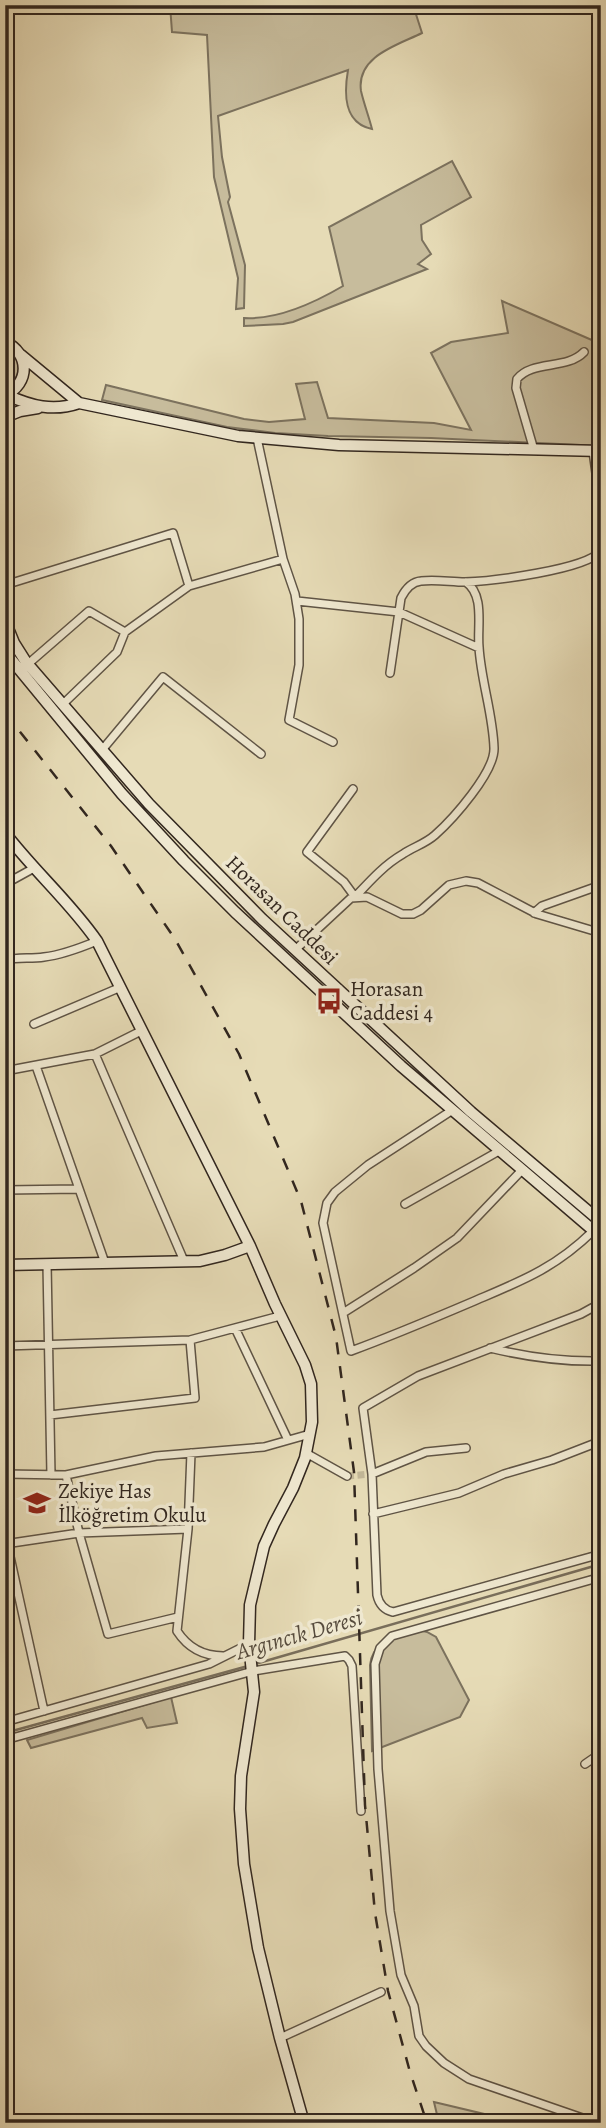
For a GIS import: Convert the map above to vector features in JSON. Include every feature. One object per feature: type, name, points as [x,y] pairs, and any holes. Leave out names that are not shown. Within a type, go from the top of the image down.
[{"type":"street","points":[[5,342],[79,403]]},
{"type":"street","points":[[534,450],[516,388],[517,379],[524,372],[572,360],[584,352]]},
{"type":"street","points":[[6,395],[17,388],[23,378],[21,355]]},
{"type":"street","points":[[6,395],[42,407]]},
{"type":"street","points":[[5,417],[20,411],[79,403],[257,438],[339,445],[597,451],[601,510]]},
{"type":"street","points":[[257,438],[283,559],[297,601],[299,665],[289,720],[333,742]]},
{"type":"street","points":[[5,585],[173,533],[189,586]]},
{"type":"street","points":[[390,673],[398,612],[404,593],[414,583],[525,577],[589,560],[601,551]]},
{"type":"street","points":[[62,704],[117,652],[125,632],[189,586],[283,559]]},
{"type":"street","points":[[295,950],[387,865],[422,845],[439,831],[489,770],[494,748],[479,648],[477,594],[467,582]]},
{"type":"street","points":[[297,601],[398,612],[479,648]]},
{"type":"street","points":[[28,664],[89,611],[125,632]]},
{"type":"street","name":"Horasan Caddesi","points":[[5,621],[14,643],[28,664],[196,853],[295,950],[471,1112],[601,1222]]},
{"type":"street","name":"Horasan Caddesi","points":[[5,652],[93,760],[184,861],[328,1001],[451,1111],[597,1234]]},
{"type":"street","points":[[102,750],[163,677],[261,754]]},
{"type":"street","points":[[352,789],[307,852],[344,882],[355,897],[370,898],[402,914],[410,914],[421,910],[449,885],[466,881],[478,883],[534,913],[601,933]]},
{"type":"street","points":[[5,833],[77,914],[97,941],[250,1246],[309,1374],[312,1403],[306,1453],[293,1488],[268,1535],[250,1605],[249,1648],[254,1692],[241,1776],[240,1828],[258,1948],[279,2038],[304,2123]]},
{"type":"street","points":[[5,884],[34,868]]},
{"type":"street","points":[[534,913],[542,906],[601,885]]},
{"type":"street","points":[[5,960],[55,955],[97,941]]},
{"type":"street","points":[[34,1024],[121,987]]},
{"type":"street","points":[[5,1071],[95,1054],[141,1031]]},
{"type":"street","points":[[95,1054],[184,1261]]},
{"type":"street","points":[[36,1066],[105,1263]]},
{"type":"street","points":[[451,1111],[368,1165],[335,1192],[327,1203],[323,1223],[351,1351],[523,1281],[597,1234]]},
{"type":"street","points":[[405,1204],[499,1151]]},
{"type":"street","points":[[342,1313],[457,1238],[522,1170]]},
{"type":"street","points":[[5,1190],[79,1189]]},
{"type":"street","points":[[5,1265],[213,1259],[250,1246]]},
{"type":"street","points":[[47,1264],[51,1475]]},
{"type":"street","points":[[601,1303],[581,1314],[418,1376],[363,1408],[372,1474],[377,1599],[383,1608],[393,1612],[601,1554]]},
{"type":"street","points":[[5,1346],[190,1340],[280,1315]]},
{"type":"street","points":[[235,1328],[288,1440]]},
{"type":"street","points":[[50,1415],[195,1398],[190,1340]]},
{"type":"street","points":[[489,1348],[527,1357],[573,1362],[601,1361]]},
{"type":"street","points":[[5,1474],[66,1475],[156,1456],[264,1447],[310,1434]]},
{"type":"street","points":[[373,1514],[459,1493],[504,1474],[552,1460],[601,1441]]},
{"type":"street","points":[[372,1474],[426,1452],[466,1448]]},
{"type":"street","points":[[191,1453],[188,1529],[177,1631],[189,1646],[202,1653],[224,1656]]},
{"type":"street","points":[[306,1453],[347,1476]]},
{"type":"street","points":[[66,1475],[79,1533],[108,1634],[178,1617]]},
{"type":"street","points":[[44,1711],[6,1543],[79,1533],[188,1529]]},
{"type":"street","points":[[597,2123],[469,2080],[444,2063],[419,2036],[414,2006],[401,1975],[390,1911],[378,1769],[375,1664],[380,1648],[392,1636],[601,1577]]},
{"type":"street","points":[[5,1721],[209,1664],[249,1648]]},
{"type":"street","points":[[5,1740],[252,1669],[345,1656],[352,1666],[361,1811]]},
{"type":"street","points":[[585,1764],[601,1753]]},
{"type":"street","points":[[279,2038],[381,1992]]},
{"type":"shaded area","points":[[170,5],[413,5],[422,33],[381,53],[365,69],[361,79],[361,91],[372,129],[362,126],[351,114],[346,97],[348,70],[218,116],[230,197],[228,202],[245,265],[244,308],[236,309],[238,278],[214,177],[207,35],[172,32]]},
{"type":"shaded area","points":[[452,161],[471,197],[421,225],[422,240],[431,254],[418,264],[427,269],[293,322],[244,326],[244,318],[283,313],[343,286],[329,227]]},
{"type":"shaded area","points":[[502,301],[601,344],[601,446],[275,433],[227,427],[102,400],[106,385],[244,419],[269,422],[305,419],[296,384],[317,382],[328,418],[434,423],[471,430],[431,353],[451,342],[508,333]]},
{"type":"shaded area","points":[[5,348],[15,358],[18,369],[15,380],[5,390]]},
{"type":"shaded area","points":[[419,1630],[436,1637],[469,1700],[460,1717],[372,1751],[372,1656],[387,1641]]},
{"type":"shaded area","points":[[171,1697],[177,1723],[147,1728],[142,1718],[31,1748],[27,1740]]},
{"type":"shaded area","points":[[434,2102],[522,2123],[439,2123]]},
{"type":"waterway","name":"Argıncık Deresi","points":[[255,1664],[601,1564]]},
{"type":"waterway","name":"Argıncık Deresi","points":[[5,1733],[248,1666]]},
{"type":"tunnel","points":[[347,1476],[372,1474]]},
{"type":"railway","points":[[5,713],[111,846],[175,939],[239,1054],[301,1201],[336,1337],[354,1472],[365,1805],[375,1913],[388,1991],[427,2123]]},
{"type":"place","name":"Horasan Caddesi 4","points":[[329,1001]]},
{"type":"place","name":"Zekiye Has İlköğretim Okulu","points":[[37,1503]]}]
